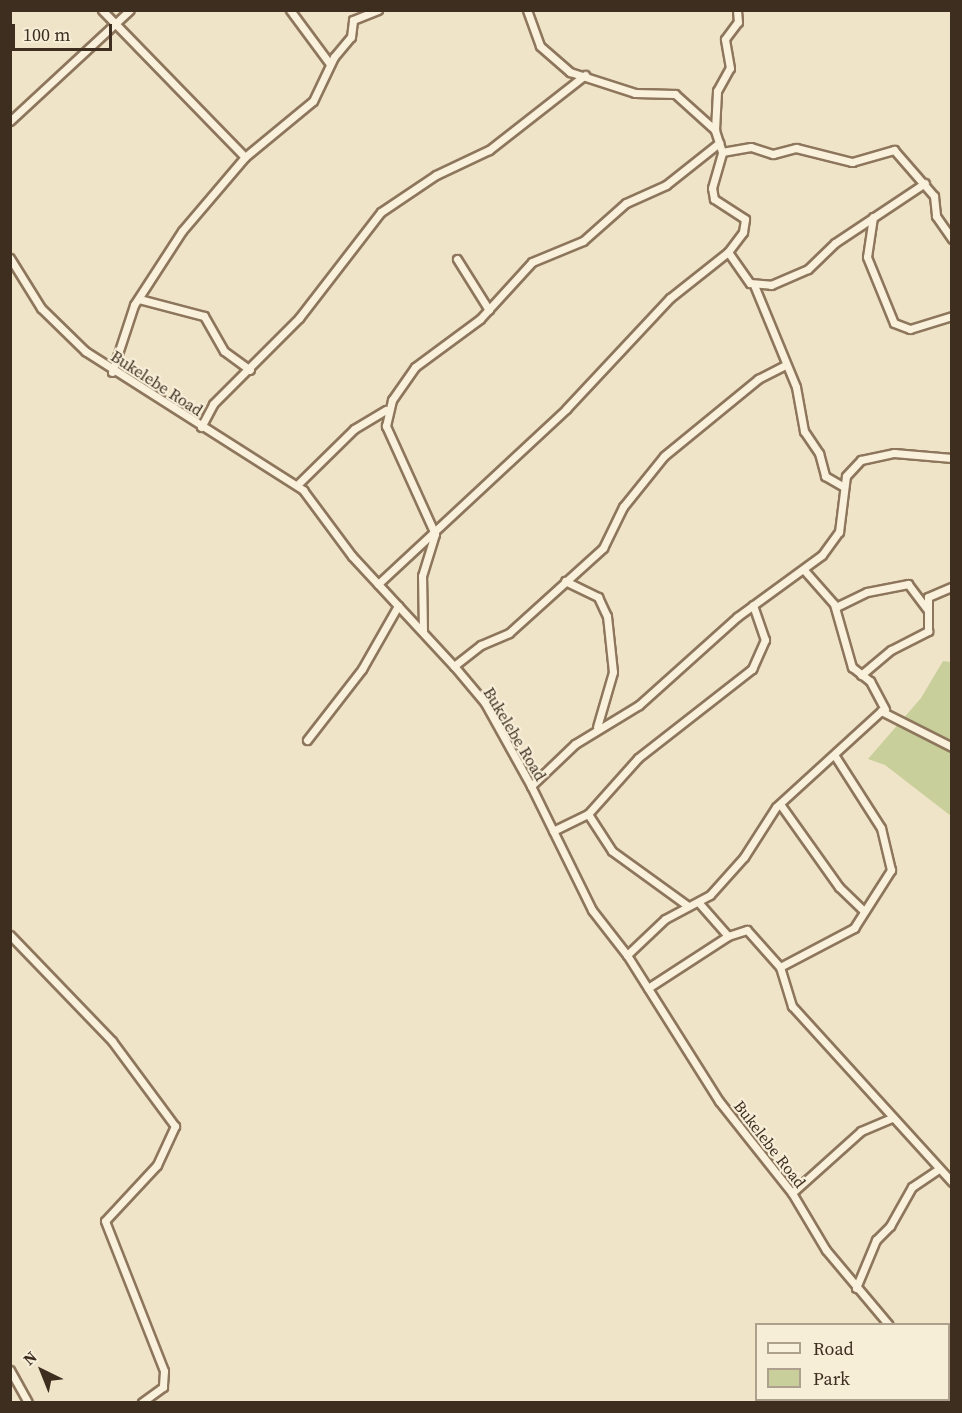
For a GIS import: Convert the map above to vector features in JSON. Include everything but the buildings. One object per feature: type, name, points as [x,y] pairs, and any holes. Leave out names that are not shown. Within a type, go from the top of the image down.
[{"type":"street","points":[[102,10],[245,158]]},
{"type":"street","points":[[10,121],[117,27],[130,10]]},
{"type":"street","points":[[290,10],[330,64]]},
{"type":"street","points":[[112,372],[139,299],[182,231],[245,158],[313,101],[330,64],[351,36],[353,20],[378,10]]},
{"type":"street","points":[[527,10],[544,51],[570,72],[636,93],[675,94],[715,130]]},
{"type":"street","points":[[378,584],[435,534],[566,409],[670,298],[729,252],[747,223],[712,195],[722,152],[715,130],[718,87],[730,68],[725,39],[738,22],[736,10]]},
{"type":"street","points":[[201,427],[213,404],[250,370],[312,303],[381,212],[436,175],[489,150],[585,75]]},
{"type":"street","points":[[297,485],[354,429],[386,410],[415,367],[489,310],[532,262],[583,241],[620,206],[666,185],[719,143]]},
{"type":"street","points":[[722,152],[751,147],[773,154],[796,148],[852,162],[890,148],[926,183],[936,200],[937,220],[951,239]]},
{"type":"street","points":[[754,285],[808,269],[873,217],[926,183]]},
{"type":"street","points":[[873,217],[867,257],[894,323],[910,329],[951,316]]},
{"type":"street","points":[[729,252],[754,285],[786,365],[823,472],[844,487]]},
{"type":"street","name":"Bukelebe Road","points":[[10,258],[53,323],[112,372],[297,485],[378,584],[454,666],[484,703],[531,786],[583,896],[627,955],[719,1101],[792,1193],[856,1288],[887,1323]]},
{"type":"street","points":[[457,260],[489,310]]},
{"type":"street","points":[[139,299],[204,316],[224,351],[250,370]]},
{"type":"street","points":[[454,666],[481,645],[509,633],[604,546],[623,507],[664,456],[758,379],[786,365]]},
{"type":"street","points":[[386,410],[388,434],[435,534],[422,576],[423,632]]},
{"type":"street","points":[[531,786],[597,727],[645,700],[753,605],[804,570],[838,535],[844,487],[852,467],[872,456],[920,452],[951,458]]},
{"type":"street","points":[[804,570],[836,607],[852,667],[861,675],[885,709],[914,732],[951,747]]},
{"type":"street","points":[[565,581],[598,597],[607,616],[613,672],[597,727]]},
{"type":"street","points":[[836,607],[867,592],[908,584],[927,609]]},
{"type":"street","points":[[861,675],[891,650],[928,631],[927,609],[931,593],[951,587]]},
{"type":"street","points":[[553,831],[588,814],[638,758],[752,669],[765,640],[753,605]]},
{"type":"street","points":[[307,740],[362,669],[398,606]]},
{"type":"street","points":[[627,955],[665,919],[688,906],[699,903],[744,857],[780,804],[885,709]]},
{"type":"street","points":[[780,967],[854,928],[887,882],[891,853],[835,756]]},
{"type":"street","points":[[780,804],[839,887],[864,911]]},
{"type":"street","points":[[588,814],[612,851],[688,906]]},
{"type":"street","points":[[699,903],[728,936]]},
{"type":"street","points":[[648,988],[728,936],[747,930],[780,967],[789,1002],[951,1182]]},
{"type":"street","points":[[10,935],[112,1041],[175,1126],[162,1158],[105,1221],[164,1371],[163,1387],[142,1402]]},
{"type":"street","points":[[792,1193],[861,1131],[892,1118]]},
{"type":"street","points":[[856,1288],[876,1240],[892,1224],[912,1186],[939,1169]]},
{"type":"street","points":[[10,1370],[28,1402]]},
{"type":"green space","points":[[943,661],[951,662],[951,816],[885,765],[868,759],[921,698]]}]
